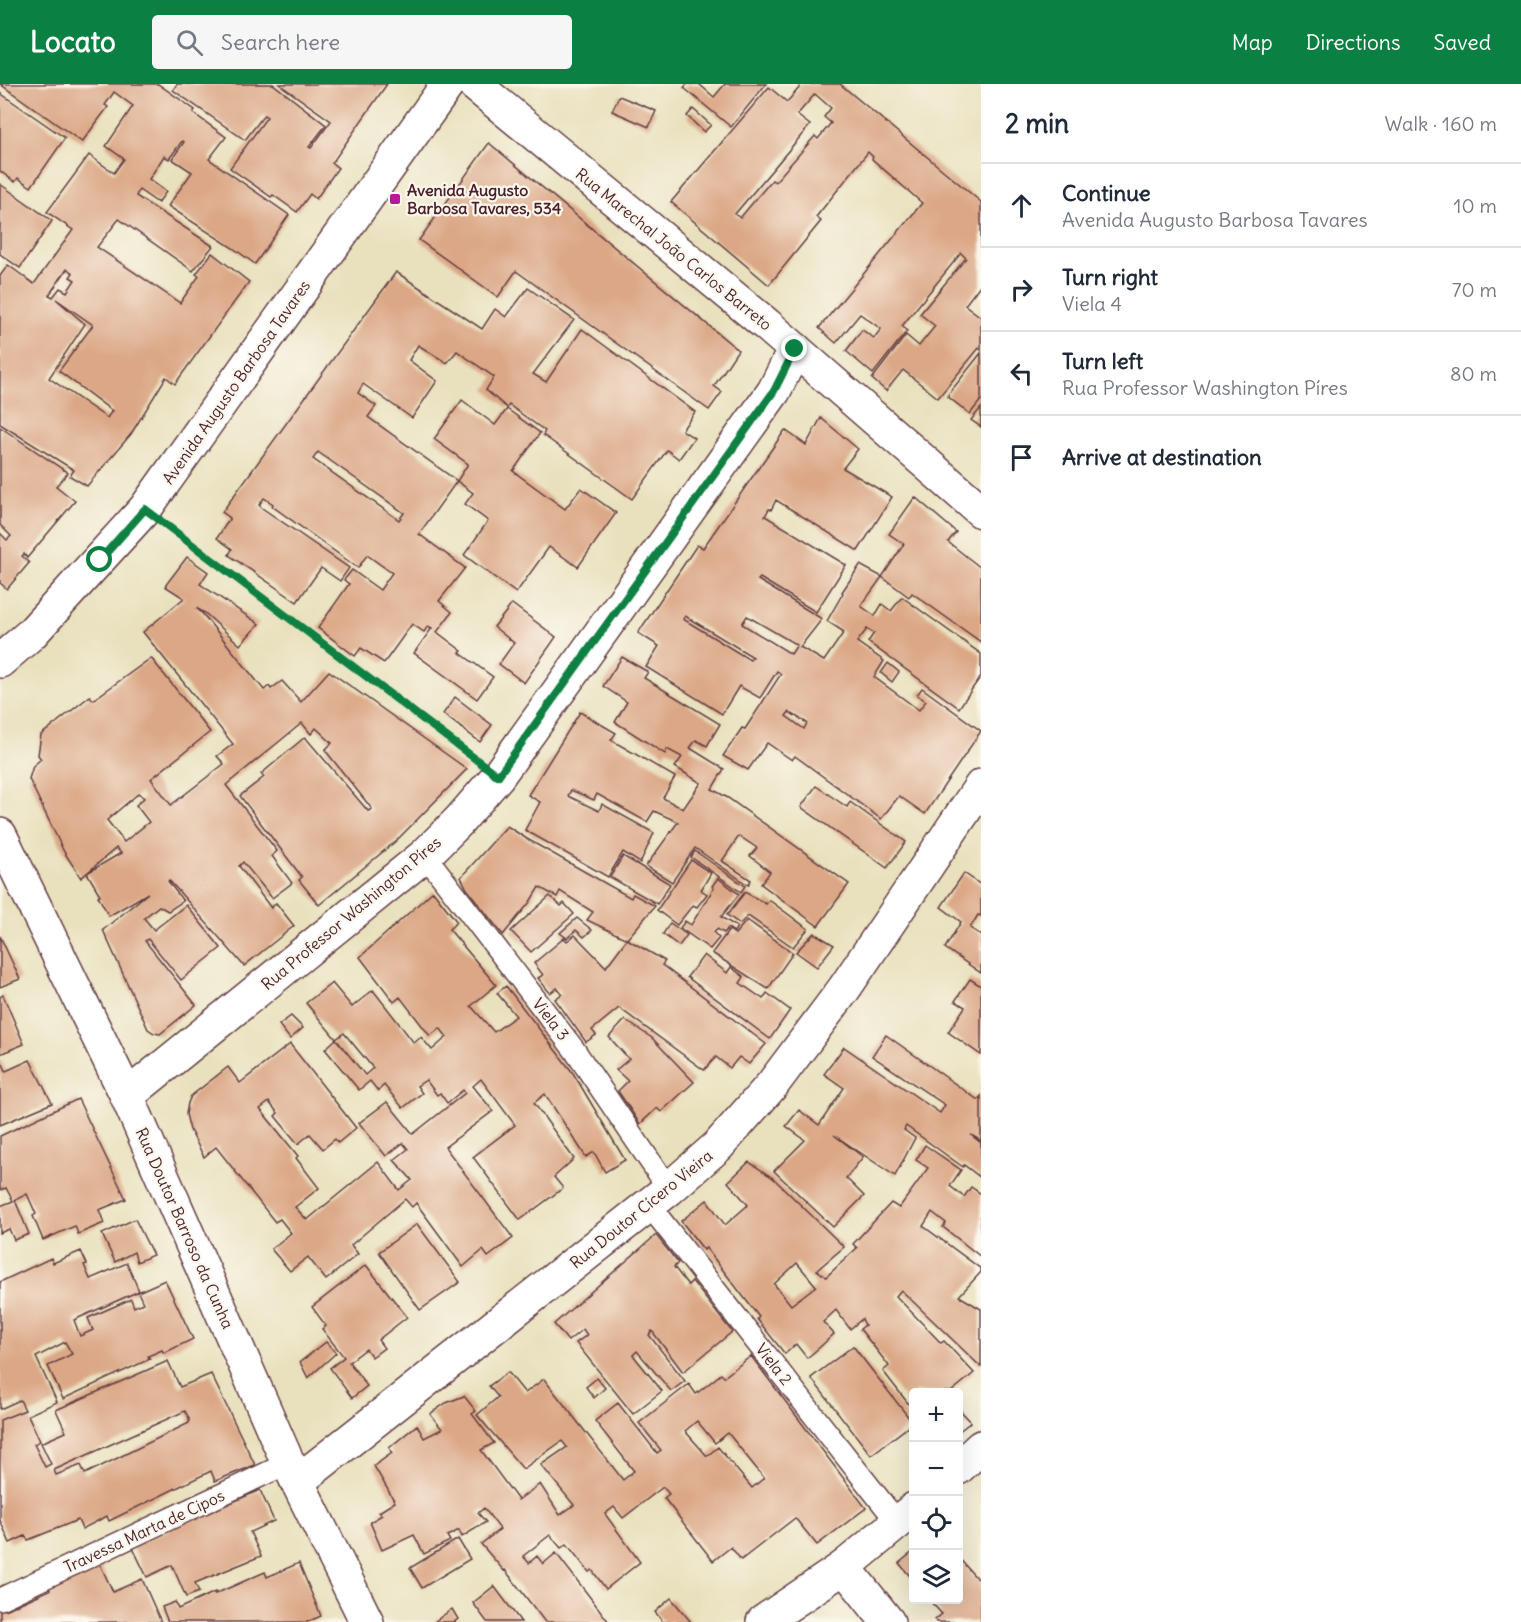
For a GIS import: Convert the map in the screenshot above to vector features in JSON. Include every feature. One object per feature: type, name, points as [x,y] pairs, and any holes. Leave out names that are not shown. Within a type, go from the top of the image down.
[{"type":"street","name":"Avenida Augusto Barbosa Tavares","points":[[0,661],[31,634],[145,509],[448,84]]},
{"type":"street","name":"Rua Marechal João Carlos Barreto","points":[[474,84],[767,324],[981,511]]},
{"type":"street","name":"Rua Professor Washington Píres","points":[[127,1096],[425,855],[459,821],[498,776],[774,391],[795,349]]},
{"type":"street","name":"Rua Doutor Cícero Vieira","points":[[292,1473],[659,1197],[718,1146],[772,1085],[844,989],[981,786]]},
{"type":"street","name":"Rua Doutor Barroso da Cunha","points":[[0,835],[127,1096],[292,1473],[367,1622]]},
{"type":"street","points":[[963,1463],[981,1446]]},
{"type":"street","points":[[763,1622],[844,1567],[906,1516]]},
{"type":"street","points":[[844,1567],[888,1622]]},
{"type":"lane","name":"Viela 3","points":[[425,855],[573,1048],[659,1197]]},
{"type":"lane","name":"Viela 2","points":[[659,1197],[906,1516]]},
{"type":"lane","name":"Travessa Marta de Cipos","points":[[0,1599],[292,1473]]},
{"type":"path","points":[[145,509],[498,776]]},
{"type":"building","points":[[0,84],[158,84],[195,110],[193,113],[226,137],[209,159],[289,215],[255,264],[168,206],[192,172],[172,159],[184,142],[182,141],[169,159],[164,156],[149,179],[166,192],[158,203],[139,190],[136,196],[213,246],[193,271],[119,219],[97,247],[180,303],[199,276],[196,274],[212,253],[249,282],[175,384],[166,377],[131,434],[87,486],[70,476],[74,470],[0,424],[0,276],[8,265],[34,284],[73,230],[47,212],[89,155],[114,173],[124,159],[106,146],[133,106],[114,92],[105,105],[108,107],[82,142]],"holes":[[[67,269],[73,273],[70,277],[75,280],[67,292],[60,288],[53,297],[49,295]],[[56,299],[93,325],[59,371],[112,411],[107,418],[49,378],[85,324]]]},
{"type":"building","points":[[177,84],[273,84],[326,125],[309,147],[311,148],[331,121],[279,84],[387,84],[332,163],[338,168],[316,199],[310,194],[297,212],[230,168],[267,117],[264,115],[245,140],[173,90]]},
{"type":"building","points":[[687,84],[699,84],[714,97],[725,84],[766,84],[731,127],[684,88]]},
{"type":"building","points":[[797,84],[840,84],[981,202],[981,284],[965,305],[981,317],[981,350],[979,348],[938,398],[903,370],[886,391],[872,379],[906,335],[919,346],[935,326],[920,314],[966,258],[961,253],[902,326],[907,331],[873,374],[846,351],[862,330],[874,338],[881,329],[860,314],[836,343],[819,328],[922,203],[872,159],[873,157],[868,152],[816,217],[821,221],[769,285],[671,202],[769,87],[787,102],[800,87]],"holes":[[[815,94],[831,108],[824,117],[831,123],[818,139],[815,136],[775,182],[772,180],[740,218],[735,214],[810,125],[797,115]]]},
{"type":"building","points":[[0,93],[65,138],[31,187],[18,178],[15,182],[0,171]]},
{"type":"building","points":[[619,96],[656,111],[649,127],[612,111]]},
{"type":"building","points":[[693,109],[711,125],[704,132],[687,116]]},
{"type":"building","points":[[489,143],[738,350],[714,386],[722,392],[709,410],[516,271],[498,297],[419,240]]},
{"type":"building","points":[[0,184],[52,221],[20,268],[0,254]]},
{"type":"building","points":[[396,272],[482,329],[495,309],[506,317],[528,288],[574,320],[533,374],[546,382],[582,329],[695,412],[682,430],[694,438],[679,459],[667,450],[632,499],[543,435],[545,431],[509,405],[507,408],[486,390],[494,377],[457,351],[447,363],[418,345],[409,360],[437,381],[412,418],[363,384],[358,393],[376,406],[368,417],[457,481],[419,534],[465,568],[439,601],[452,612],[437,632],[462,651],[460,653],[493,677],[477,699],[414,653],[432,628],[428,626],[424,632],[412,624],[384,663],[361,648],[355,656],[318,628],[349,584],[344,580],[352,570],[380,590],[392,573],[367,555],[358,568],[264,498],[259,505],[262,508],[349,568],[340,581],[321,568],[297,602],[229,555],[232,549],[217,538],[230,518],[222,512]],"holes":[[[318,452],[404,513],[399,520],[313,459]]]},
{"type":"building","points":[[981,353],[981,400],[970,414],[947,396]]},
{"type":"building","points":[[462,400],[495,425],[507,409],[540,433],[513,471],[565,509],[581,488],[616,513],[578,567],[549,547],[516,593],[464,555],[488,521],[465,504],[473,493],[457,481],[468,464],[434,439]]},
{"type":"building","points":[[981,408],[981,427],[971,420]]},
{"type":"building","points":[[821,418],[858,449],[843,468],[892,497],[858,551],[776,500],[771,510],[769,509],[765,516],[846,565],[816,612],[760,578],[758,580],[822,619],[800,647],[824,661],[844,632],[827,621],[842,592],[860,565],[882,577],[861,606],[875,616],[882,604],[891,611],[902,597],[981,654],[981,676],[959,708],[868,642],[874,633],[867,629],[857,642],[884,661],[874,677],[919,710],[926,701],[917,695],[922,688],[981,731],[925,814],[899,796],[881,819],[795,756],[792,760],[767,743],[748,770],[723,756],[742,728],[745,729],[781,674],[777,671],[760,698],[739,686],[722,714],[646,667],[659,646],[638,633],[697,545],[703,548],[785,430],[806,445]],"holes":[[[685,616],[753,657],[750,660],[683,619]],[[747,616],[797,645],[791,654],[742,624]],[[789,712],[807,723],[804,729],[786,716]]]},
{"type":"building","points":[[0,427],[68,473],[56,486],[75,501],[27,558],[24,554],[22,556],[29,563],[7,589],[0,583],[0,533],[7,540],[11,536],[0,525]]},
{"type":"building","points":[[915,497],[956,532],[948,542],[981,568],[981,642],[912,593],[909,597],[882,577],[904,544],[889,534]]},
{"type":"building","points":[[187,557],[208,572],[200,584],[259,624],[240,645],[205,613],[196,608],[264,690],[269,686],[271,689],[282,681],[301,702],[329,671],[467,769],[397,840],[319,905],[299,880],[302,877],[240,796],[264,777],[261,774],[305,737],[368,811],[372,809],[325,750],[332,743],[316,728],[311,734],[302,723],[226,785],[277,851],[272,856],[292,883],[272,898],[243,862],[239,866],[271,908],[276,903],[294,926],[244,966],[169,880],[183,901],[168,911],[159,906],[144,918],[154,930],[186,905],[221,948],[181,980],[148,939],[145,941],[196,1005],[160,1034],[148,1029],[103,930],[148,893],[109,916],[87,873],[121,853],[116,848],[81,878],[64,852],[29,779],[33,766],[41,759],[38,755],[41,735],[90,696],[93,700],[151,658],[210,732],[151,779],[171,805],[224,764],[217,756],[233,744],[143,632],[184,598],[165,586]],"holes":[[[139,793],[144,798],[136,805],[149,822],[124,842],[107,820]]]},
{"type":"building","points":[[512,604],[556,637],[524,683],[499,664],[514,643],[494,627]]},
{"type":"building","points":[[622,657],[648,672],[644,678],[720,724],[707,746],[696,740],[690,748],[724,769],[712,789],[849,884],[818,926],[761,884],[770,872],[750,856],[757,848],[739,836],[722,861],[751,880],[748,885],[695,848],[672,882],[646,866],[678,822],[654,811],[647,822],[597,794],[594,800],[571,790],[568,796],[599,811],[602,804],[654,833],[640,863],[623,852],[608,877],[525,830],[540,802],[528,795],[580,712],[616,733],[611,740],[675,777],[663,798],[683,809],[701,783],[675,767],[682,757],[667,749],[665,754],[615,722],[627,702],[603,686]]},
{"type":"building","points":[[888,663],[899,672],[892,682],[881,673]]},
{"type":"building","points":[[455,697],[492,725],[480,742],[443,714]]},
{"type":"building","points":[[816,786],[847,807],[850,802],[906,842],[887,868],[801,807]]},
{"type":"building","points":[[507,826],[631,898],[633,894],[655,906],[627,939],[587,920],[593,912],[560,891],[557,897],[539,887],[503,935],[467,889],[461,877]]},
{"type":"building","points":[[695,851],[745,886],[741,892],[691,857]]},
{"type":"building","points":[[623,856],[670,884],[657,904],[610,877]]},
{"type":"building","points":[[691,860],[711,873],[701,890],[707,894],[697,907],[693,905],[677,925],[657,910]]},
{"type":"building","points":[[964,873],[981,885],[981,916],[978,915],[970,928],[981,935],[981,973],[945,948],[961,922],[941,907]]},
{"type":"building","points":[[718,878],[739,894],[721,917],[737,927],[734,932],[728,928],[724,933],[717,929],[714,933],[719,938],[710,949],[680,928],[685,921],[691,925]]},
{"type":"building","points":[[433,891],[457,922],[449,929],[496,985],[471,1006],[494,1032],[516,1016],[497,993],[506,986],[573,1073],[625,1160],[605,1172],[594,1152],[586,1157],[545,1094],[534,1103],[574,1159],[554,1177],[563,1188],[520,1220],[473,1157],[515,1125],[481,1079],[473,1086],[493,1111],[445,1147],[513,1238],[488,1257],[483,1250],[463,1267],[416,1203],[412,1207],[405,1199],[351,1245],[358,1254],[326,1280],[308,1257],[290,1271],[271,1249],[291,1233],[280,1219],[275,1222],[216,1147],[204,1157],[190,1130],[186,1114],[191,1096],[228,1067],[240,1083],[290,1044],[356,1128],[338,1143],[335,1139],[323,1149],[310,1134],[298,1144],[275,1116],[278,1113],[269,1102],[260,1109],[298,1156],[296,1158],[319,1188],[295,1207],[307,1220],[378,1162],[399,1190],[412,1180],[394,1160],[408,1149],[403,1143],[386,1156],[359,1123],[387,1102],[413,1134],[465,1093],[463,1090],[447,1103],[440,1093],[437,1095],[426,1080],[417,1086],[422,1093],[403,1108],[384,1085],[378,1091],[370,1081],[359,1090],[325,1049],[336,1039],[306,1003],[332,983],[352,1007],[373,990],[414,1043],[421,1037],[432,1050],[447,1037],[440,1028],[430,1036],[400,997],[394,1002],[360,957]],"holes":[[[344,1033],[373,1068],[365,1075],[336,1039]]]},
{"type":"building","points":[[745,892],[766,904],[769,900],[808,929],[793,947],[748,916],[740,924],[727,915]]},
{"type":"building","points":[[550,896],[561,906],[564,903],[574,914],[531,952],[511,931]]},
{"type":"building","points":[[577,918],[592,930],[584,937],[576,930],[567,938],[560,933]]},
{"type":"building","points":[[747,920],[793,953],[768,989],[712,953],[729,930],[735,934]]},
{"type":"building","points":[[670,923],[687,935],[679,946],[663,934]]},
{"type":"building","points":[[814,933],[834,945],[817,967],[796,952]]},
{"type":"building","points":[[575,935],[606,967],[627,939],[665,961],[662,965],[766,1044],[749,1064],[739,1057],[730,1068],[716,1057],[704,1070],[619,1008],[592,1030],[596,1035],[586,1042],[555,999],[562,994],[557,988],[550,993],[538,978],[543,975],[534,963],[564,938],[567,941]]},
{"type":"building","points":[[0,936],[20,979],[0,987]]},
{"type":"building","points":[[704,955],[727,973],[731,967],[744,977],[740,983],[763,999],[767,993],[790,1010],[770,1039],[687,977]]},
{"type":"building","points":[[970,979],[981,986],[981,1055],[948,1032],[965,1007],[955,1001]]},
{"type":"building","points":[[3,995],[24,1044],[0,1054],[0,997]]},
{"type":"building","points":[[291,1016],[303,1028],[290,1039],[279,1025]]},
{"type":"building","points":[[625,1020],[652,1038],[694,1082],[661,1112],[657,1108],[640,1124],[618,1091],[628,1081],[616,1070],[629,1059],[609,1037]]},
{"type":"building","points":[[886,1035],[978,1100],[981,1096],[981,1141],[971,1135],[981,1143],[981,1178],[906,1126],[904,1130],[915,1138],[895,1176],[834,1135],[863,1157],[846,1178],[864,1196],[833,1227],[774,1171],[805,1140],[786,1126],[799,1110],[819,1125],[844,1088],[824,1074],[844,1047],[940,1113],[945,1105],[872,1056]]},
{"type":"building","points":[[0,1057],[6,1071],[30,1060],[52,1103],[0,1125]]},
{"type":"building","points":[[78,1099],[126,1199],[99,1210],[104,1223],[78,1234],[75,1226],[43,1240],[33,1216],[36,1214],[27,1194],[15,1200],[29,1234],[14,1240],[9,1229],[0,1233],[0,1206],[13,1201],[6,1188],[0,1190],[0,1136]]},
{"type":"building","points":[[925,1145],[961,1170],[950,1186],[964,1197],[971,1187],[981,1194],[981,1257],[943,1227],[946,1223],[932,1212],[923,1226],[981,1269],[981,1272],[959,1296],[981,1309],[981,1367],[901,1290],[896,1296],[941,1343],[944,1341],[974,1373],[956,1388],[909,1388],[909,1405],[883,1371],[889,1366],[860,1329],[865,1325],[862,1319],[850,1329],[836,1310],[823,1322],[834,1334],[820,1347],[807,1358],[796,1344],[785,1354],[706,1248],[704,1250],[681,1221],[707,1200],[725,1225],[748,1205],[728,1182],[749,1162],[773,1178],[844,1247],[817,1270],[826,1277],[857,1248],[853,1244],[891,1203],[899,1208],[928,1168],[916,1160]],"holes":[[[797,1263],[816,1286],[791,1305],[774,1284]]]},
{"type":"building","points":[[135,1219],[153,1255],[137,1262],[134,1252],[115,1262],[102,1234]]},
{"type":"building","points":[[417,1224],[460,1282],[420,1310],[379,1252]]},
{"type":"building","points":[[656,1235],[678,1263],[674,1267],[688,1285],[692,1281],[732,1332],[683,1372],[652,1331],[649,1335],[685,1381],[671,1391],[637,1351],[633,1355],[662,1391],[633,1414],[576,1343],[587,1335],[583,1329],[568,1341],[554,1324]]},
{"type":"building","points":[[81,1251],[90,1279],[127,1263],[139,1291],[74,1320],[80,1336],[93,1330],[88,1318],[131,1299],[134,1307],[143,1303],[138,1292],[165,1280],[193,1339],[164,1353],[162,1350],[148,1356],[150,1359],[63,1399],[48,1366],[72,1354],[65,1342],[36,1357],[57,1402],[28,1415],[40,1441],[34,1444],[45,1467],[51,1464],[41,1443],[66,1432],[56,1410],[168,1361],[180,1387],[211,1374],[255,1465],[215,1481],[211,1471],[109,1521],[107,1516],[82,1529],[78,1520],[28,1540],[25,1536],[10,1543],[0,1520],[0,1420],[25,1410],[20,1400],[0,1409],[0,1282],[51,1258],[53,1263]],"holes":[[[185,1411],[189,1423],[85,1474],[81,1465],[56,1475],[54,1470]]]},
{"type":"building","points":[[366,1265],[407,1317],[378,1340],[384,1348],[372,1357],[366,1349],[349,1362],[367,1386],[352,1398],[330,1368],[344,1357],[322,1329],[326,1326],[312,1307]]},
{"type":"building","points":[[326,1342],[336,1353],[308,1378],[300,1362]]},
{"type":"building","points":[[853,1346],[909,1418],[909,1426],[871,1455],[811,1378]]},
{"type":"building","points":[[751,1356],[866,1508],[817,1545],[795,1518],[741,1560],[731,1547],[713,1561],[664,1498],[669,1494],[663,1487],[623,1518],[614,1507],[605,1514],[640,1562],[606,1589],[592,1570],[589,1572],[567,1544],[561,1548],[550,1535],[523,1556],[529,1563],[537,1556],[543,1564],[556,1553],[609,1622],[545,1622],[505,1570],[481,1544],[500,1529],[484,1508],[478,1513],[486,1522],[462,1537],[459,1530],[447,1536],[450,1541],[424,1554],[414,1535],[382,1550],[370,1522],[382,1515],[379,1512],[395,1502],[374,1466],[392,1453],[389,1448],[417,1425],[424,1438],[442,1429],[430,1414],[446,1403],[464,1396],[476,1411],[472,1414],[494,1443],[481,1450],[518,1500],[540,1484],[560,1515],[574,1505],[541,1465],[567,1447],[562,1441],[523,1469],[477,1415],[498,1397],[489,1386],[508,1372],[525,1393],[544,1379],[623,1480],[634,1471],[595,1421],[618,1403],[657,1453],[661,1450],[639,1423],[689,1384],[696,1394],[721,1374],[724,1377]],"holes":[[[697,1421],[715,1443],[728,1433],[764,1478],[752,1488],[718,1447],[707,1456],[685,1431]]]},
{"type":"building","points":[[597,1378],[605,1388],[594,1398],[586,1387]]},
{"type":"building","points":[[963,1413],[971,1422],[963,1428]]},
{"type":"building","points":[[260,1490],[274,1521],[250,1532],[261,1556],[195,1583],[199,1592],[186,1597],[172,1565],[147,1577],[132,1546]]},
{"type":"building","points":[[458,1539],[470,1559],[422,1588],[410,1568]]},
{"type":"building","points":[[909,1555],[909,1575],[899,1563]]},
{"type":"building","points":[[98,1560],[113,1592],[142,1579],[161,1622],[0,1622],[0,1606],[2,1605],[5,1610],[50,1590],[47,1584]]},
{"type":"building","points":[[299,1563],[321,1616],[307,1622],[168,1622],[162,1607],[175,1602],[178,1609],[265,1572],[267,1577]]},
{"type":"building","points":[[963,1563],[977,1579],[981,1576],[981,1622],[936,1622],[935,1620],[942,1614],[933,1604],[963,1604]]},
{"type":"building","points":[[494,1586],[521,1622],[487,1622],[473,1603]]},
{"type":"building","points":[[671,1598],[691,1622],[663,1622],[655,1612]]},
{"type":"building","points":[[452,1609],[458,1619],[454,1622],[434,1622]]},
{"type":"place","name":"Avenida Augusto Barbosa Tavares, 534","points":[[395,199]]},
{"type":"route","points":[[100,560],[145,509],[498,776],[774,391],[795,349]]}]
